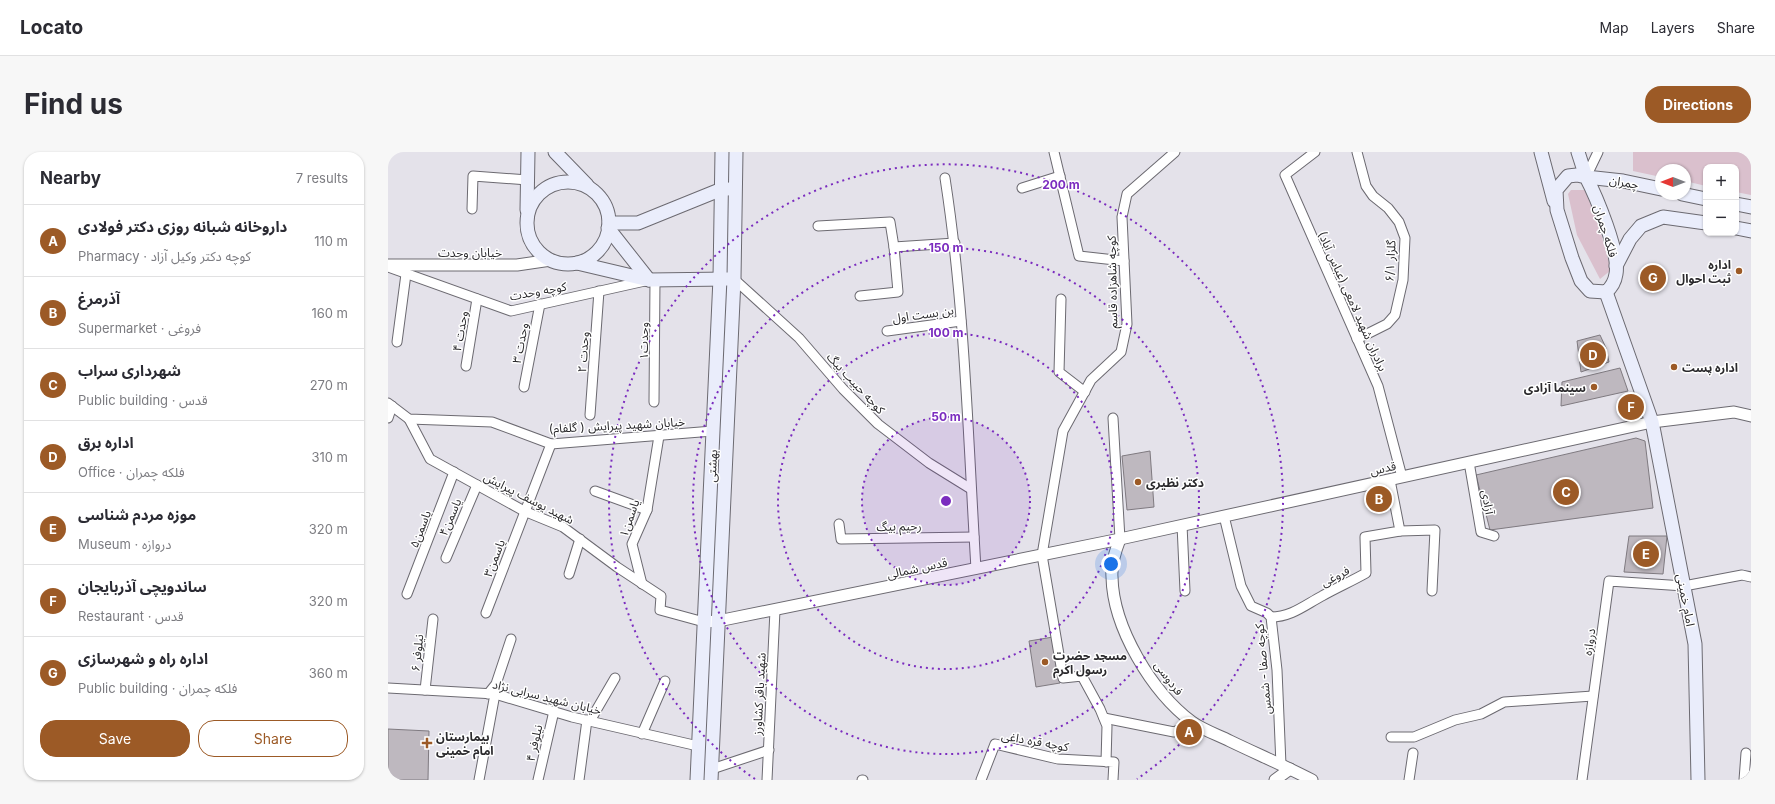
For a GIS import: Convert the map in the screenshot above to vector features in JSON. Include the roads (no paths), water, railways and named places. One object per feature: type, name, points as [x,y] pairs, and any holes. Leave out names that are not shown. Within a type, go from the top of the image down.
[{"type":"main road","points":[[528,152],[527,229],[531,242],[540,253],[551,260],[564,264],[577,263],[652,280],[734,279]]},
{"type":"main road","points":[[555,152],[600,197],[606,209],[608,225],[606,236],[600,248],[590,257],[577,263]]},
{"type":"main road","name":"بهشتی","points":[[696,780],[720,278],[722,152]]},
{"type":"main road","name":"بهشتی","points":[[711,775],[734,279],[736,152]]},
{"type":"main road","points":[[1541,152],[1556,210],[1581,281],[1590,291],[1606,292]]},
{"type":"main road","name":"فلکه چمران","points":[[1578,152],[1586,177],[1594,191],[1604,219],[1616,266],[1616,273],[1612,287],[1606,292]]},
{"type":"main road","points":[[1556,210],[1556,190],[1562,181],[1568,176],[1577,175],[1586,177]]},
{"type":"main road","name":"چمران","points":[[1586,177],[1622,181],[1655,188]]},
{"type":"main road","points":[[527,216],[531,203],[540,192],[551,185],[564,182],[577,182],[590,188]]},
{"type":"main road","points":[[608,225],[638,223],[722,189],[736,189]]},
{"type":"main road","points":[[1691,196],[1703,198]]},
{"type":"main road","points":[[1739,205],[1751,207]]},
{"type":"main road","points":[[1616,266],[1630,239],[1641,226],[1662,217],[1703,223]]},
{"type":"main road","points":[[608,225],[652,280]]},
{"type":"main road","points":[[1739,229],[1751,231]]},
{"type":"main road","name":"امام خمینی","points":[[1606,292],[1652,422],[1695,644],[1698,780]]},
{"type":"street","points":[[1054,152],[1079,256],[1124,261]]},
{"type":"street","name":"کوچه شاهزاده قاسم","points":[[1104,718],[1082,676],[1063,678],[1042,555],[1063,431],[1091,380],[1121,352],[1126,324],[1122,216],[1126,194],[1175,152]]},
{"type":"street","name":"برادران شهید لامعی (عباس آباد)","points":[[1315,152],[1285,175],[1378,386],[1402,477]]},
{"type":"street","name":"گلزار ۶/۱","points":[[1357,152],[1366,186],[1373,196],[1388,208],[1399,222],[1405,238],[1403,280],[1395,315],[1387,324],[1357,339]]},
{"type":"street","points":[[1586,177],[1598,152]]},
{"type":"street","points":[[472,209],[473,176],[528,180]]},
{"type":"street","points":[[1022,188],[1060,176]]},
{"type":"street","points":[[945,178],[954,243],[961,321],[976,569]]},
{"type":"street","points":[[818,226],[890,222],[898,292],[860,296]]},
{"type":"street","points":[[894,248],[954,243]]},
{"type":"street","name":"خیابان وحدت","points":[[388,266],[517,265],[551,260]]},
{"type":"street","name":"کوچه وحدت","points":[[388,266],[406,274],[511,311],[652,280]]},
{"type":"street","points":[[397,342],[406,274]]},
{"type":"street","name":"کوچه حبیب بیگ","points":[[734,279],[799,338],[842,389],[878,424],[929,463],[971,489]]},
{"type":"street","name":"وحدت۱","points":[[652,280],[654,402]]},
{"type":"street","name":"وحدت ۲","points":[[590,415],[599,291]]},
{"type":"street","name":"وحدت ۴","points":[[466,366],[477,299]]},
{"type":"street","points":[[1062,299],[1059,372],[1085,392]]},
{"type":"street","name":"وحدت ۳","points":[[524,386],[540,304]]},
{"type":"street","name":"بن بست اول","points":[[887,331],[961,321]]},
{"type":"street","points":[[388,418],[390,404]]},
{"type":"street","points":[[390,404],[409,419]]},
{"type":"street","name":"قدس","points":[[1120,539],[1652,422],[1734,412],[1751,416]]},
{"type":"street","points":[[1113,418],[1120,539]]},
{"type":"street","name":"خیابان شهید پیرایش ( گلفام)","points":[[409,419],[492,422],[550,444],[713,431]]},
{"type":"street","name":"شهید یوسف پیرایش","points":[[409,419],[430,459],[524,512],[563,527],[661,596],[660,610],[704,622]]},
{"type":"street","name":"یاسمن۱","points":[[642,584],[632,544],[647,510],[659,436]]},
{"type":"street","name":"یاسمن۳","points":[[486,613],[550,444]]},
{"type":"street","name":"آزادی","points":[[1469,462],[1481,532],[1494,536]]},
{"type":"street","name":"یاسمن۵","points":[[408,594],[454,472]]},
{"type":"street","points":[[1390,480],[1400,531]]},
{"type":"street","name":"یاسمن۴","points":[[446,558],[477,485]]},
{"type":"street","points":[[595,491],[647,510]]},
{"type":"street","name":"کوچه صفا - شمس","points":[[1224,516],[1241,586],[1251,606],[1267,613],[1271,618],[1285,767]]},
{"type":"street","name":"رحیم بیگ","points":[[839,524],[841,539],[974,537]]},
{"type":"street","points":[[1182,525],[1185,591]]},
{"type":"street","name":"فروغی","points":[[1271,618],[1282,618],[1366,573],[1365,537],[1400,531],[1435,530],[1432,591]]},
{"type":"street","points":[[569,574],[580,539]]},
{"type":"street","name":"قدس شمالی","points":[[704,622],[718,621],[775,610],[1120,539]]},
{"type":"street","name":"فردوسی","points":[[1120,539],[1113,559],[1112,578],[1117,608],[1124,630],[1148,674],[1168,701],[1193,723],[1312,780]]},
{"type":"street","points":[[1684,586],[1742,575],[1751,577]]},
{"type":"street","name":"دروازه","points":[[1582,780],[1609,581],[1684,586]]},
{"type":"street","name":"شهید باقر کشاورز","points":[[769,779],[775,610]]},
{"type":"street","name":"نیلوفر ۶","points":[[425,690],[433,619]]},
{"type":"street","points":[[479,780],[491,694],[496,684],[510,639]]},
{"type":"street","points":[[579,780],[589,721],[615,678]]},
{"type":"street","points":[[642,734],[665,682]]},
{"type":"street","name":"خیابان شهید سرابی نژاد","points":[[388,688],[491,694],[589,721],[698,746]]},
{"type":"street","points":[[1391,737],[1414,737],[1455,720],[1481,714],[1504,702],[1593,696]]},
{"type":"street","name":"نیلوفر ۴","points":[[538,780],[554,711]]},
{"type":"street","points":[[1104,718],[1174,732],[1193,723]]},
{"type":"street","points":[[1104,718],[1107,726],[1106,762],[1114,762],[1113,780]]},
{"type":"street","name":"کوچه قره داغی","points":[[981,780],[996,744],[1058,759],[1106,762]]},
{"type":"street","points":[[711,775],[769,750]]},
{"type":"street","points":[[1409,780],[1413,753]]},
{"type":"street","points":[[1744,780],[1746,753]]},
{"type":"street","points":[[1275,780],[1285,767]]},
{"type":"place","name":"اداره ثبت احوال","points":[[1739,271]]},
{"type":"place","name":"اداره راه و شهرسازی","points":[[1653,278]]},
{"type":"place","name":"اداره برق","points":[[1593,355]]},
{"type":"place","name":"اداره پست","points":[[1674,367]]},
{"type":"place","name":"سینما آزادی","points":[[1594,387]]},
{"type":"place","name":"ساندویچی آذربایجان","points":[[1631,407]]},
{"type":"place","name":"دکتر نظیری","points":[[1138,482]]},
{"type":"place","name":"شهرداری سراب","points":[[1566,492]]},
{"type":"place","name":"آذرمرغ","points":[[1379,499]]},
{"type":"place","name":"موزه مردم شناسی","points":[[1646,554]]},
{"type":"place","name":"مسجد حضرت رسول اکرم","points":[[1045,662]]},
{"type":"place","name":"داروخانه شبانه روزی دکتر فولادی","points":[[1189,732]]},
{"type":"place","name":"بیمارستان امام خمینی","points":[[427,743]]}]
